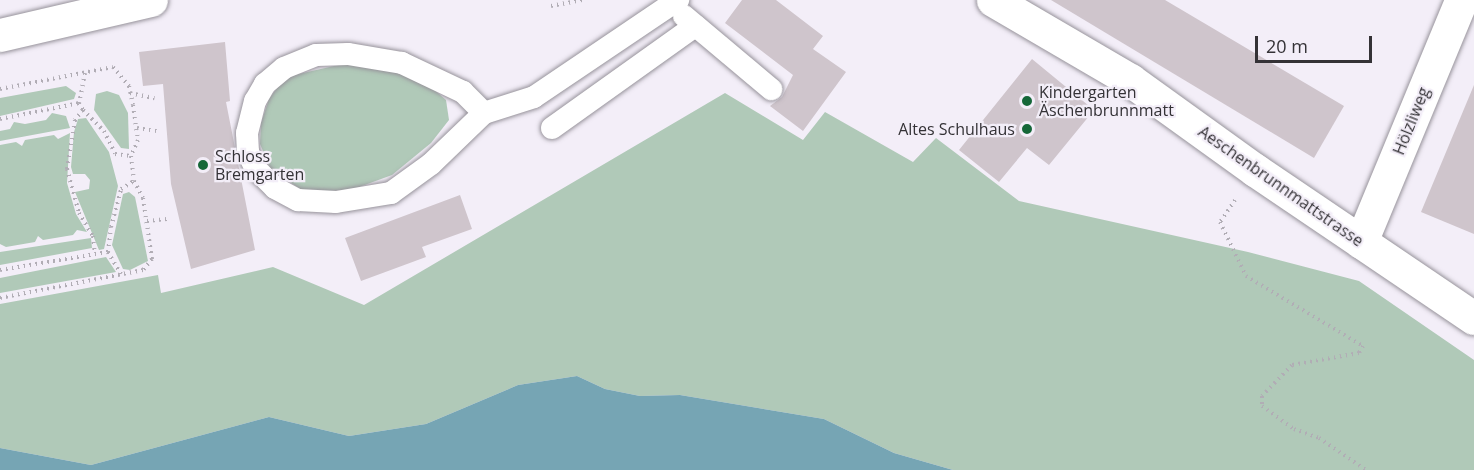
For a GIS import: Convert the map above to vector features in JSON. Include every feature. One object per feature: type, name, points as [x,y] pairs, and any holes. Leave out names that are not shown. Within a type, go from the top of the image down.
[{"type":"street","points":[[0,35],[151,0]]},
{"type":"street","name":"Aeschenbrunnmattstrasse","points":[[993,0],[1130,80],[1474,318]]},
{"type":"street","name":"Hölzliweg","points":[[1361,242],[1461,0]]},
{"type":"lane","points":[[484,113],[463,92],[402,63],[348,54],[316,56],[284,68],[266,84],[255,101],[247,132],[248,153],[255,168],[275,188],[298,200],[352,201],[391,193],[407,182],[484,113],[534,97],[675,3],[695,26],[771,89]]},
{"type":"lane","points":[[552,128],[695,26]]},
{"type":"path","points":[[551,6],[583,0]]},
{"type":"path","points":[[0,90],[113,67],[130,93],[138,140],[131,156],[134,181],[143,198],[152,259],[143,270],[0,298]]},
{"type":"path","points":[[85,73],[79,103],[104,131],[115,154],[131,156]]},
{"type":"path","points":[[130,93],[154,98]]},
{"type":"path","points":[[0,119],[79,103]]},
{"type":"path","points":[[83,110],[75,120],[67,169],[80,213],[93,236],[95,254]]},
{"type":"path","points":[[136,128],[156,131]]},
{"type":"path","points":[[121,274],[108,252],[121,189],[134,181]]},
{"type":"path","points":[[147,221],[167,219]]},
{"type":"path","points":[[1226,238],[1246,276],[1363,346],[1359,353],[1292,365],[1261,401],[1294,429],[1319,438],[1366,470]]},
{"type":"path","points":[[0,270],[108,252]]},
{"type":"green space","points":[[343,64],[383,67],[431,87],[446,100],[449,120],[431,143],[392,175],[351,190],[305,192],[271,170],[260,144],[261,123],[269,99],[280,84],[294,75]]},
{"type":"green space","points":[[66,86],[76,93],[74,99],[0,116],[0,98]]},
{"type":"green space","points":[[107,91],[119,95],[128,113],[129,149],[121,148],[94,110],[96,94]]},
{"type":"green space","points":[[725,93],[803,140],[825,112],[913,162],[936,138],[1019,201],[1248,252],[1359,281],[1474,360],[1474,470],[953,470],[894,453],[824,419],[680,395],[640,396],[605,389],[577,376],[518,385],[426,424],[349,436],[269,417],[91,465],[0,448],[0,304],[158,275],[161,293],[273,267],[364,305]]},
{"type":"green space","points":[[52,113],[66,116],[70,128],[0,141],[0,131],[10,129],[14,122],[25,124],[46,120]]},
{"type":"green space","points":[[86,118],[109,152],[118,186],[104,249],[99,250],[75,192],[89,189],[90,180],[85,174],[73,174],[71,167],[74,132],[78,119]]},
{"type":"green space","points":[[70,133],[67,183],[76,214],[87,232],[77,230],[73,235],[43,240],[38,236],[35,242],[6,247],[0,244],[0,145],[16,142],[22,146],[25,140],[54,135],[58,139]]},
{"type":"green space","points":[[129,192],[135,197],[148,261],[130,270],[123,269],[112,245],[123,194]]},
{"type":"green space","points":[[91,238],[92,248],[0,265],[0,252]]},
{"type":"green space","points":[[106,257],[116,272],[0,293],[0,278]]},
{"type":"water","points":[[577,376],[605,389],[640,396],[680,395],[824,419],[894,453],[953,470],[0,470],[0,448],[91,465],[269,417],[349,436],[426,424],[518,385]]},
{"type":"building","points":[[742,0],[776,0],[823,36],[813,49],[846,72],[803,131],[770,106],[782,97],[793,75],[725,23]]},
{"type":"building","points":[[1051,0],[1165,0],[1344,106],[1314,158]]},
{"type":"building","name":"Schloss Bremgarten","points":[[225,42],[230,101],[226,102],[255,250],[191,269],[171,184],[163,84],[143,86],[139,52]]},
{"type":"building","name":"Altes Schulhaus","points":[[1032,59],[1094,110],[1049,165],[1027,148],[999,182],[959,150]]},
{"type":"building","points":[[1474,85],[1474,234],[1421,212]]},
{"type":"building","points":[[460,195],[472,229],[422,247],[426,257],[361,281],[345,238]]},
{"type":"place","name":"Kindergarten Äschenbrunnmatt","points":[[1027,101]]},
{"type":"place","name":"Altes Schulhaus","points":[[1027,129]]},
{"type":"place","name":"Schloss Bremgarten","points":[[203,165]]}]
